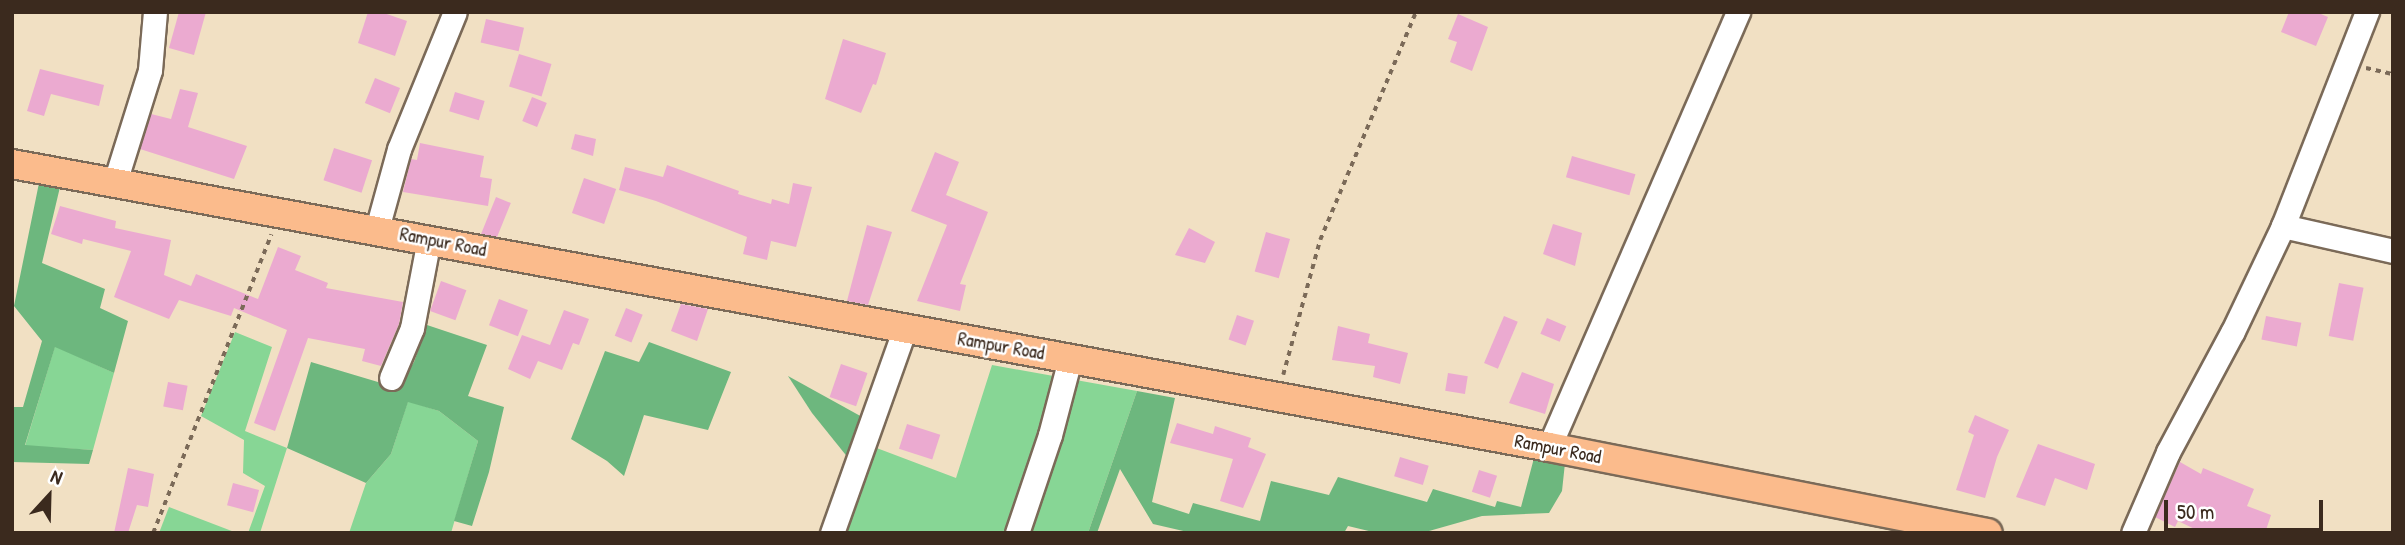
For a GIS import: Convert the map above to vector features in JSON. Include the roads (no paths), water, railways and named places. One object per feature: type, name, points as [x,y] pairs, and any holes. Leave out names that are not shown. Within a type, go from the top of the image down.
[{"type":"main road","name":"Rampur Road","points":[[12,164],[281,211],[1549,447],[1988,533]]},
{"type":"street","points":[[115,182],[150,70],[155,12]]},
{"type":"street","points":[[377,229],[399,149],[455,12]]},
{"type":"street","points":[[1549,447],[1738,12]]},
{"type":"street","points":[[2133,533],[2168,452],[2233,331],[2283,226],[2367,12]]},
{"type":"street","points":[[2283,226],[2393,251]]},
{"type":"street","points":[[391,378],[412,328],[429,239]]},
{"type":"street","points":[[832,533],[905,328]]},
{"type":"street","points":[[1017,533],[1050,435],[1070,359]]}]
